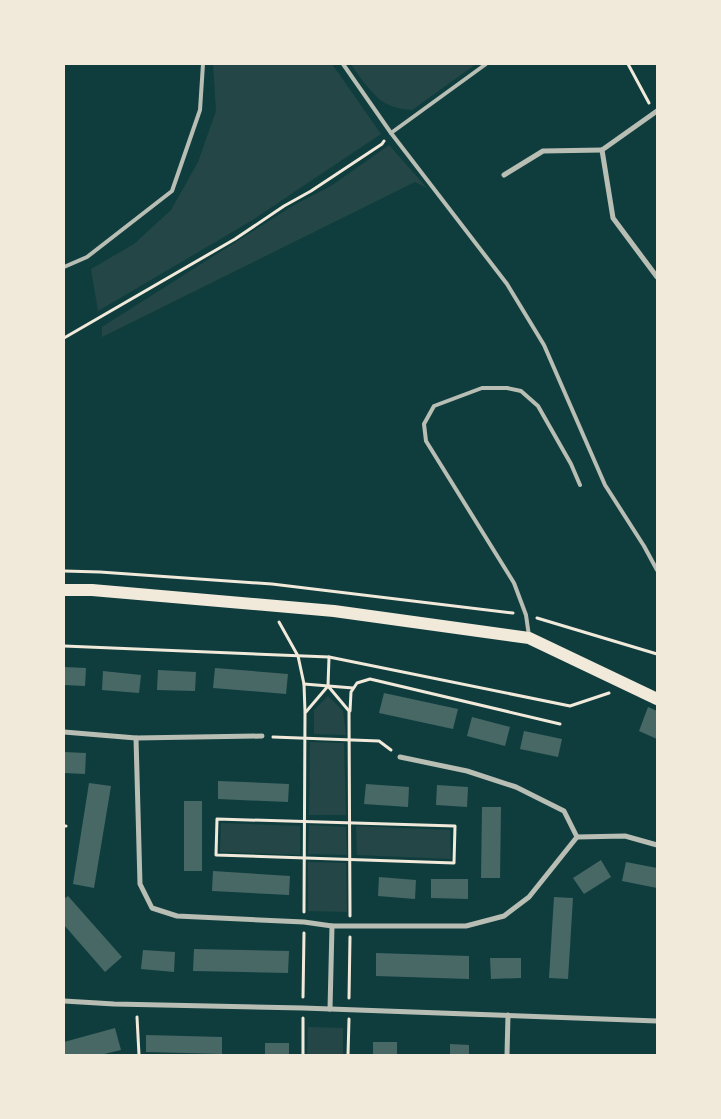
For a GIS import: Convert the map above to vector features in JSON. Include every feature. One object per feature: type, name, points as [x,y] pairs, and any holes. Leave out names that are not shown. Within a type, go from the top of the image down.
[{"type":"main road","points":[[64,590],[92,590],[334,612],[529,638],[657,700]]},
{"type":"street","points":[[504,175],[544,151],[602,150],[656,112]]},
{"type":"street","points":[[602,150],[613,218],[657,277]]},
{"type":"street","points":[[64,732],[136,738],[262,736]]},
{"type":"street","points":[[136,738],[140,884],[152,908],[177,916],[304,922],[332,926],[466,926],[504,916],[529,897],[577,837]]},
{"type":"street","points":[[400,757],[467,772],[516,787],[564,811],[577,837]]},
{"type":"street","points":[[577,837],[626,836],[657,845]]},
{"type":"street","points":[[330,1009],[332,926]]},
{"type":"street","points":[[64,1001],[657,1021]]},
{"type":"street","points":[[507,1055],[508,1015]]},
{"type":"lane","points":[[64,267],[87,257],[172,191],[200,110],[203,64]]},
{"type":"lane","points":[[343,64],[391,132],[507,284],[544,345],[606,485],[657,570]]},
{"type":"lane","points":[[391,132],[486,64]]},
{"type":"lane","points":[[529,638],[526,615],[514,583],[426,441],[424,424],[434,406],[482,388],[507,388],[522,391],[538,406],[571,464],[580,485]]},
{"type":"path","points":[[628,64],[656,112]]},
{"type":"path","points":[[64,338],[235,239],[382,144],[391,132]]},
{"type":"path","points":[[269,606],[298,656],[304,684],[306,738],[303,1055]]},
{"type":"path","points":[[64,646],[329,657],[570,706],[622,689],[637,690]]},
{"type":"path","points":[[305,713],[328,686],[329,657]]},
{"type":"path","points":[[348,1055],[350,712],[353,688],[357,683],[370,679],[560,724]]},
{"type":"path","points":[[304,684],[353,688]]},
{"type":"path","points":[[328,686],[350,712]]},
{"type":"path","points":[[262,736],[379,741],[400,757]]},
{"type":"path","points":[[217,819],[304,822],[455,826],[454,863],[216,855],[217,819]]},
{"type":"path","points":[[138,1017],[138,1055]]},
{"type":"shaded area","points":[[213,64],[332,64],[381,134],[251,221],[98,311],[91,269],[134,244],[171,210],[198,162],[216,111]]},
{"type":"shaded area","points":[[351,64],[476,64],[412,110],[388,105],[381,100],[357,74]]},
{"type":"shaded area","points":[[389,145],[427,188],[415,182],[102,337],[102,327],[294,205],[331,186]]},
{"type":"shaded area","points":[[328,696],[343,711],[346,735],[314,734],[314,710]]},
{"type":"shaded area","points":[[310,742],[344,743],[346,815],[309,815]]},
{"type":"shaded area","points":[[221,823],[300,826],[300,855],[220,852]]},
{"type":"shaded area","points":[[309,825],[346,827],[347,855],[308,854]]},
{"type":"shaded area","points":[[356,826],[450,830],[451,859],[357,855]]},
{"type":"shaded area","points":[[308,862],[346,863],[347,912],[308,911]]},
{"type":"shaded area","points":[[308,1027],[343,1028],[343,1055],[307,1055]]},
{"type":"building","points":[[64,667],[86,668],[85,686],[64,685]]},
{"type":"building","points":[[215,668],[288,674],[286,694],[213,688]]},
{"type":"building","points":[[158,670],[196,672],[195,691],[157,690]]},
{"type":"building","points":[[103,671],[141,675],[139,693],[102,690]]},
{"type":"building","points":[[384,693],[458,709],[453,729],[379,713]]},
{"type":"building","points":[[648,707],[657,711],[657,739],[639,731]]},
{"type":"building","points":[[472,717],[510,727],[505,746],[467,736]]},
{"type":"building","points":[[524,731],[562,739],[558,757],[520,749]]},
{"type":"building","points":[[64,752],[86,753],[85,774],[64,773]]},
{"type":"building","points":[[218,781],[289,784],[288,802],[218,799]]},
{"type":"building","points":[[89,783],[111,786],[94,888],[73,884]]},
{"type":"building","points":[[366,784],[409,787],[408,807],[364,804]]},
{"type":"building","points":[[437,785],[468,787],[467,807],[436,805]]},
{"type":"building","points":[[184,801],[202,801],[202,871],[184,871]]},
{"type":"building","points":[[482,807],[501,807],[500,878],[481,878]]},
{"type":"building","points":[[601,860],[611,877],[584,894],[573,878]]},
{"type":"building","points":[[626,862],[657,868],[657,888],[622,881]]},
{"type":"building","points":[[213,871],[290,876],[289,895],[212,891]]},
{"type":"building","points":[[379,877],[416,880],[415,899],[378,896]]},
{"type":"building","points":[[431,879],[468,879],[468,899],[431,898]]},
{"type":"building","points":[[68,896],[122,957],[105,972],[64,925],[64,899]]},
{"type":"building","points":[[554,897],[573,898],[568,979],[549,978]]},
{"type":"building","points":[[194,949],[289,951],[288,973],[193,971]]},
{"type":"building","points":[[143,950],[175,952],[174,972],[141,969]]},
{"type":"building","points":[[376,953],[469,956],[469,979],[376,976]]},
{"type":"building","points":[[490,958],[521,958],[521,978],[491,979]]},
{"type":"building","points":[[115,1028],[121,1050],[100,1055],[64,1055],[64,1042]]},
{"type":"building","points":[[146,1035],[222,1037],[222,1054],[146,1052]]},
{"type":"building","points":[[373,1042],[397,1042],[397,1055],[373,1055]]},
{"type":"building","points":[[265,1043],[289,1043],[289,1055],[265,1055]]},
{"type":"building","points":[[450,1044],[469,1045],[469,1055],[450,1055]]}]
